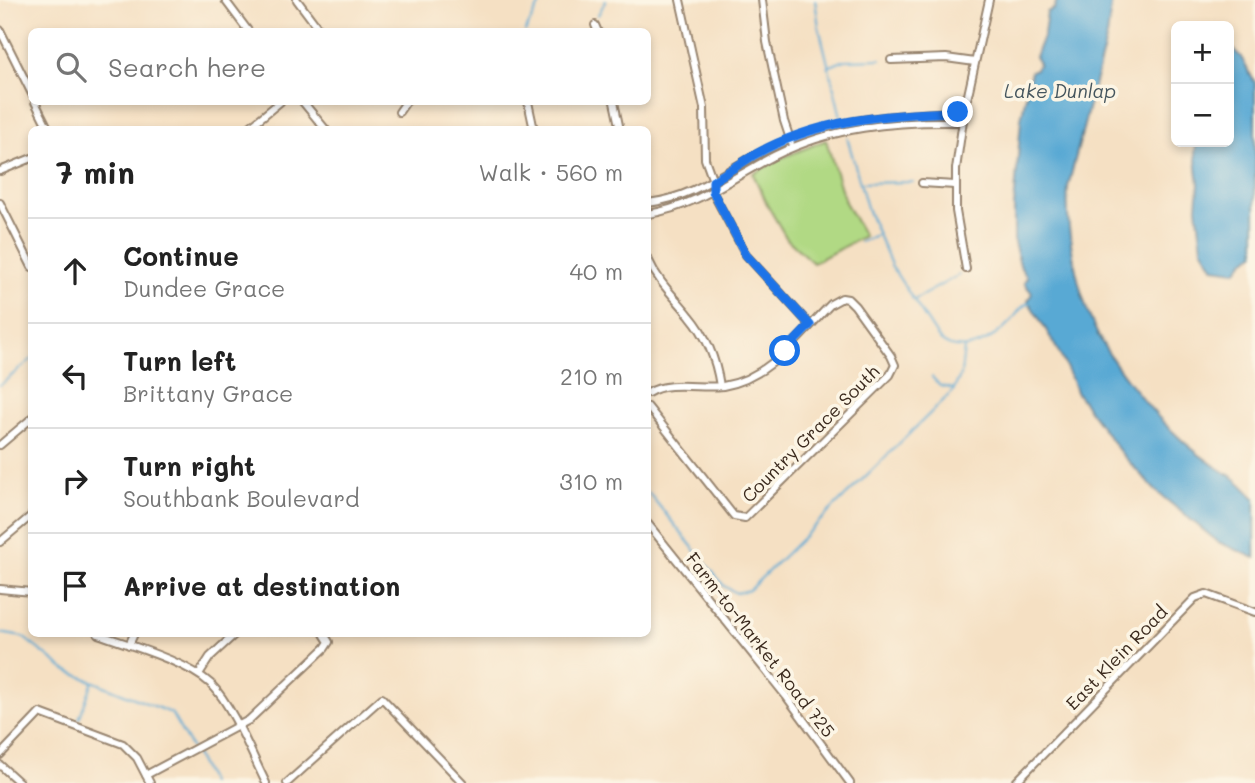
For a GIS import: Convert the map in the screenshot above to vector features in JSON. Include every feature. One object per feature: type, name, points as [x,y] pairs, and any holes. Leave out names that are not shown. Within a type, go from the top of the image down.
[{"type":"street","points":[[225,0],[246,28]]},
{"type":"street","points":[[297,0],[318,28]]},
{"type":"street","points":[[651,392],[668,387],[720,386],[741,382],[763,370],[810,325],[746,255],[713,192],[713,181],[705,159],[704,108],[680,0]]},
{"type":"street","points":[[762,0],[767,42],[784,121],[794,147]]},
{"type":"street","points":[[966,269],[955,185],[963,115],[989,0]]},
{"type":"street","points":[[0,30],[28,86]]},
{"type":"street","points":[[891,60],[946,58],[975,62]]},
{"type":"street","points":[[36,105],[47,126]]},
{"type":"street","points":[[251,126],[276,105]]},
{"type":"street","points":[[305,105],[323,126]]},
{"type":"street","points":[[399,112],[404,105]]},
{"type":"street","points":[[529,105],[533,126]]},
{"type":"street","points":[[615,105],[619,126]]},
{"type":"street","points":[[651,202],[680,196],[713,181],[754,155],[826,126],[869,117],[958,112],[963,115]]},
{"type":"street","points":[[651,213],[681,207],[794,147],[821,137],[853,129],[914,121],[957,122],[963,115]]},
{"type":"street","points":[[0,171],[28,160]]},
{"type":"street","points":[[922,183],[955,185]]},
{"type":"street","points":[[0,203],[28,259]]},
{"type":"street","points":[[651,264],[663,285],[702,333],[714,361],[720,386]]},
{"type":"street","name":"Country Grace South","points":[[651,411],[734,516],[748,516],[890,375],[895,365],[855,306],[845,298],[833,303],[810,325]]},
{"type":"street","points":[[0,445],[28,421]]},
{"type":"street","points":[[0,542],[28,518]]},
{"type":"street","name":"Farm-to-Market Road 725","points":[[651,528],[786,696],[850,783]]},
{"type":"street","points":[[0,589],[28,592]]},
{"type":"street","name":"East Klein Road","points":[[1015,783],[1195,598],[1206,594],[1255,612]]},
{"type":"street","points":[[106,637],[199,674],[217,691],[266,783]]},
{"type":"street","points":[[129,645],[133,637]]},
{"type":"street","points":[[199,674],[210,657],[232,637]]},
{"type":"street","points":[[146,775],[254,716],[329,642],[326,637]]},
{"type":"street","points":[[287,783],[382,698],[463,783]]},
{"type":"street","points":[[0,755],[40,713],[123,744],[137,758],[150,783]]},
{"type":"street","points":[[0,765],[20,783]]},
{"type":"green space","points":[[826,140],[845,202],[864,236],[813,263],[787,239],[753,174],[779,159]]},
{"type":"water","name":"Lake Dunlap","points":[[1057,0],[1112,0],[1107,36],[1068,187],[1074,262],[1090,318],[1111,357],[1159,418],[1190,447],[1234,478],[1255,498],[1255,558],[1218,542],[1156,491],[1121,453],[1076,392],[1061,357],[1028,301],[1032,293],[1024,283],[1027,277],[1021,268],[1014,243],[1021,119],[1031,71],[1036,69],[1039,63],[1035,57],[1044,34],[1047,12],[1054,9]]},
{"type":"water","points":[[1234,50],[1241,57],[1255,83],[1255,254],[1244,261],[1236,271],[1214,268],[1202,248],[1196,147],[1234,147]]},
{"type":"waterway","points":[[527,28],[542,0]]},
{"type":"waterway","points":[[598,15],[606,0]]},
{"type":"waterway","points":[[815,0],[841,117]]},
{"type":"waterway","points":[[828,67],[845,60],[881,59]]},
{"type":"waterway","points":[[847,137],[868,211],[892,267],[939,339],[957,347],[977,345],[996,335],[1030,302]]},
{"type":"waterway","points":[[859,183],[913,182]]},
{"type":"waterway","points":[[860,242],[878,234]]},
{"type":"waterway","points":[[914,300],[959,275]]},
{"type":"waterway","points":[[651,496],[724,586],[736,593],[749,590],[953,391],[961,374],[964,348]]},
{"type":"waterway","points":[[0,385],[28,362]]},
{"type":"waterway","points":[[932,377],[940,386],[954,389]]},
{"type":"waterway","points":[[699,581],[713,576]]},
{"type":"waterway","points":[[0,633],[23,637],[65,670],[171,713],[192,749]]},
{"type":"waterway","points":[[79,719],[93,681]]},
{"type":"waterway","points":[[195,753],[210,783]]},
{"type":"route","points":[[785,351],[810,325],[746,255],[713,192],[713,181],[754,155],[826,126],[904,113],[958,112]]}]
